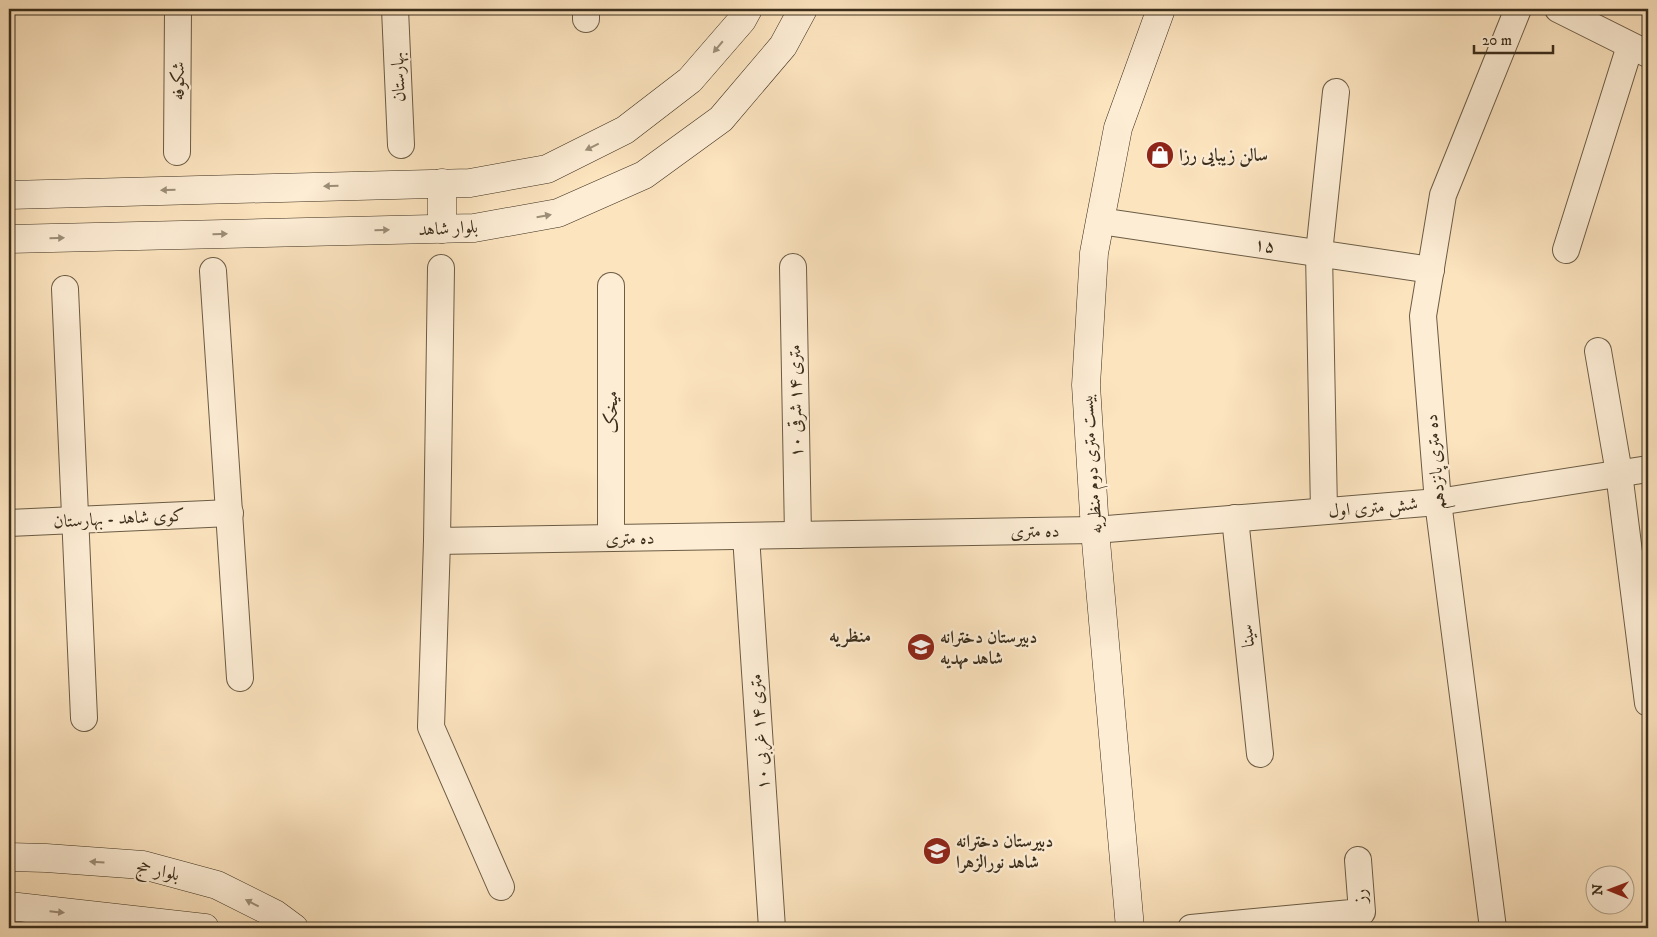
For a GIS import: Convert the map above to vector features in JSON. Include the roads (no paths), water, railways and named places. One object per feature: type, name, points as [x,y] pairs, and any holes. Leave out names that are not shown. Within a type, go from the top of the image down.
[{"type":"main road","points":[[9,194],[470,182],[547,169],[625,130],[690,80],[742,20],[748,9]]},
{"type":"main road","name":"بلوار شاهد","points":[[9,239],[474,228],[558,213],[644,176],[721,119],[783,46],[803,9]]},
{"type":"main road","name":"بیست متری دوم منظریه","points":[[1130,928],[1095,530],[1086,384],[1094,253],[1118,128],[1161,9]]},
{"type":"main road","points":[[442,183],[442,229]]},
{"type":"main road","name":"بلوار حج","points":[[9,857],[144,865],[217,885],[275,914],[294,928]]},
{"type":"main road","points":[[9,906],[107,923],[205,928]]},
{"type":"street","name":"شکوفه","points":[[177,152],[178,9]]},
{"type":"street","name":"بهارستان","points":[[396,9],[400,145]]},
{"type":"street","name":"ده متری پانزدهم","points":[[1493,928],[1438,502],[1423,316],[1443,195],[1518,9]]},
{"type":"street","points":[[1558,9],[1639,50],[1566,250]]},
{"type":"street","points":[[1324,511],[1319,254],[1336,92]]},
{"type":"street","name":"۱۵","points":[[1100,220],[1431,270]]},
{"type":"street","points":[[441,268],[437,541],[431,727],[501,887]]},
{"type":"street","name":"۱۰ متری ۱۴ شرقی","points":[[793,268],[798,535]]},
{"type":"street","points":[[213,270],[240,678]]},
{"type":"street","name":"میخک","points":[[610,538],[612,286]]},
{"type":"street","points":[[66,289],[84,718]]},
{"type":"street","points":[[1598,351],[1620,474],[1648,703]]},
{"type":"street","name":"شش متری اول","points":[[1095,530],[1438,502],[1648,469]]},
{"type":"street","name":"کوی شاهد - بهارستان","points":[[9,523],[230,513]]},
{"type":"street","name":"سینا","points":[[1235,518],[1260,754]]},
{"type":"street","name":"ده متری","points":[[437,541],[1095,530]]},
{"type":"street","name":"۱۰ متری ۱۴ غربی","points":[[746,536],[772,928]]},
{"type":"street","name":"رز","points":[[1191,928],[1258,925],[1362,912],[1358,860]]},
{"type":"place","name":"سالن زیبایی رزا","points":[[1160,155]]},
{"type":"place","name":"دبیرستان دخترانه شاهد مهدیه","points":[[921,647]]},
{"type":"place","name":"دبیرستان دخترانه شاهد نورالزهرا","points":[[937,851]]},
{"type":"district","name":"منظریه","points":[[850,635]]}]
